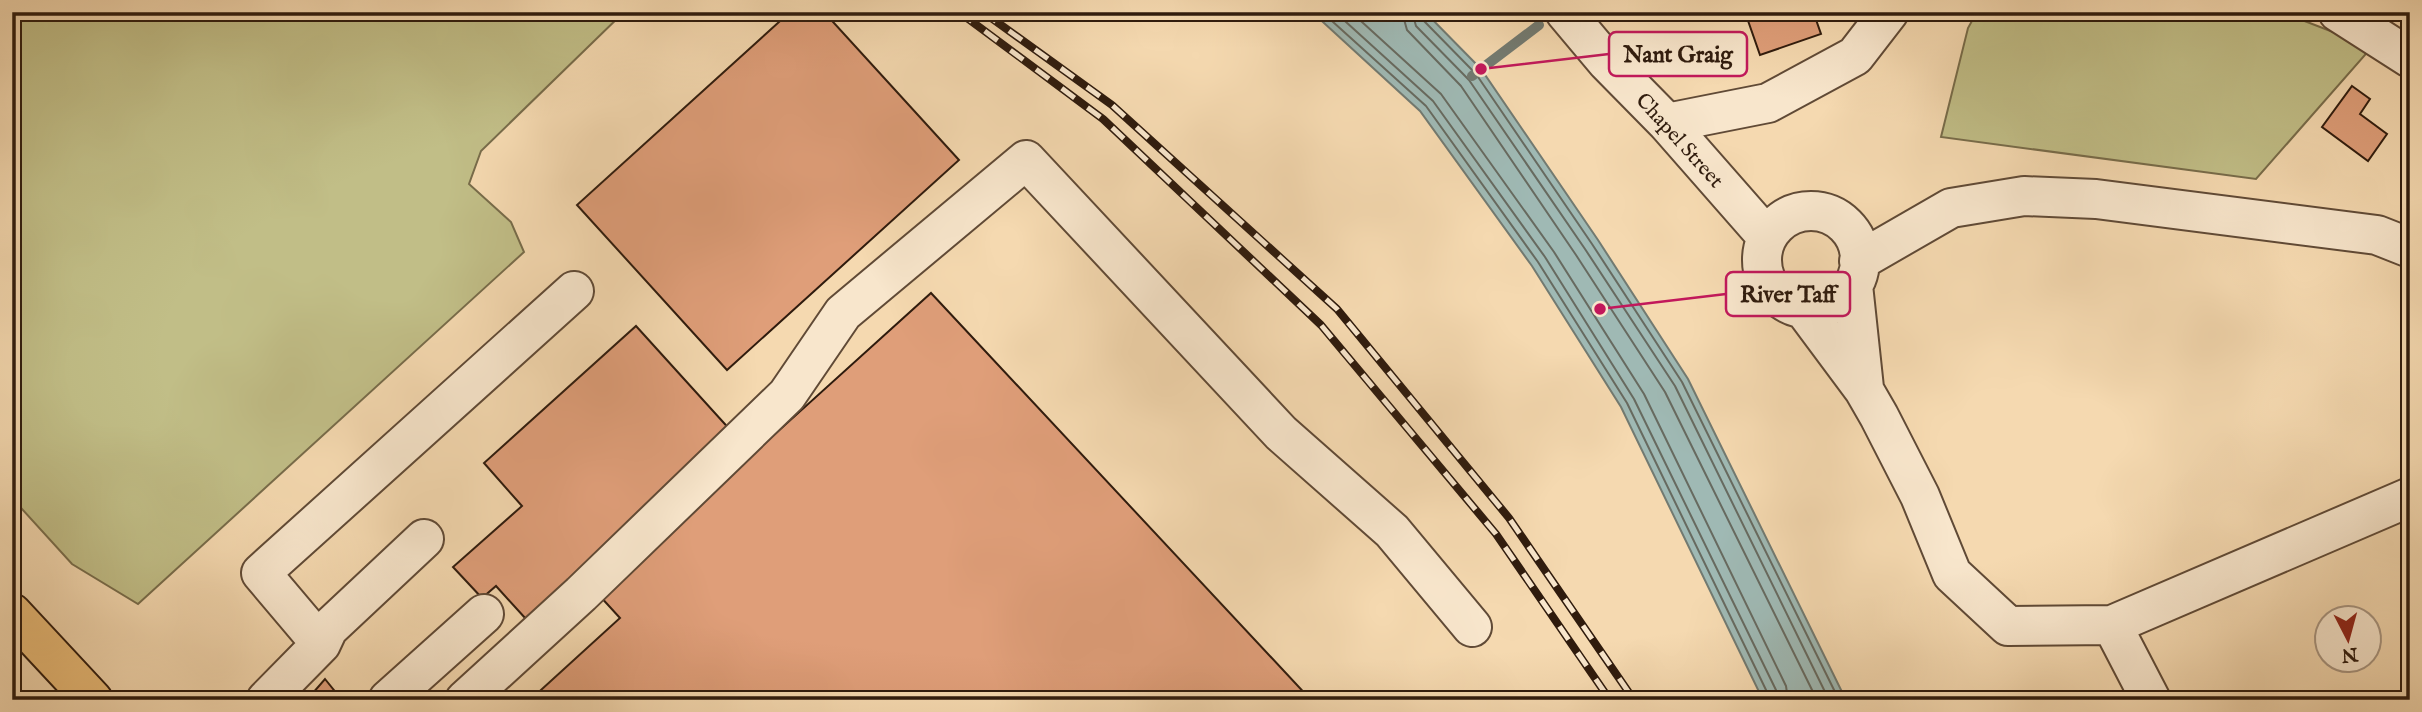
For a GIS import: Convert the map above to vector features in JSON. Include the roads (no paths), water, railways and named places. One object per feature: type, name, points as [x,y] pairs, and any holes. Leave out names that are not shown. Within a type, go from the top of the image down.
[{"type":"main road","points":[[12,612],[93,700]]},
{"type":"street","name":"Chapel Street","points":[[1565,12],[1607,62],[1667,123],[1767,237]]},
{"type":"street","points":[[1667,123],[1768,103],[1855,56],[1889,12]]},
{"type":"street","points":[[2338,12],[2410,58]]},
{"type":"street","points":[[465,700],[581,594],[788,395],[843,313],[1026,160],[1281,433],[1392,531],[1472,627]]},
{"type":"street","points":[[1864,390],[1856,273],[1859,250],[1852,233],[1839,220],[1824,212],[1807,211],[1791,215],[1777,224],[1767,237],[1762,254],[1763,271],[1769,286],[1781,299],[1803,308],[1829,306],[1843,298],[1856,273],[1951,208],[2024,196],[2096,200],[2377,235],[2410,248]]},
{"type":"street","points":[[321,644],[261,573],[574,291]]},
{"type":"street","points":[[1803,308],[1864,390],[1920,496],[1952,574],[2008,626],[2112,625],[2410,497]]},
{"type":"street","points":[[266,700],[321,644],[328,629],[424,539]]},
{"type":"street","points":[[388,700],[484,614]]},
{"type":"street","points":[[2112,625],[2151,700]]},
{"type":"water","points":[[1312,12],[1425,12],[1481,69],[1598,240],[1688,379],[1846,700],[1763,700],[1621,407],[1532,266],[1420,111]]},
{"type":"waterway","points":[[1472,76],[1539,25]]},
{"type":"railway","points":[[959,12],[1103,119],[1321,325],[1496,534],[1610,700]]},
{"type":"railway","points":[[983,12],[1112,105],[1337,309],[1509,518],[1634,700]]},
{"type":"place","name":"Nant Graig","points":[[1481,69]]},
{"type":"place","name":"River Taff","points":[[1600,309]]}]
